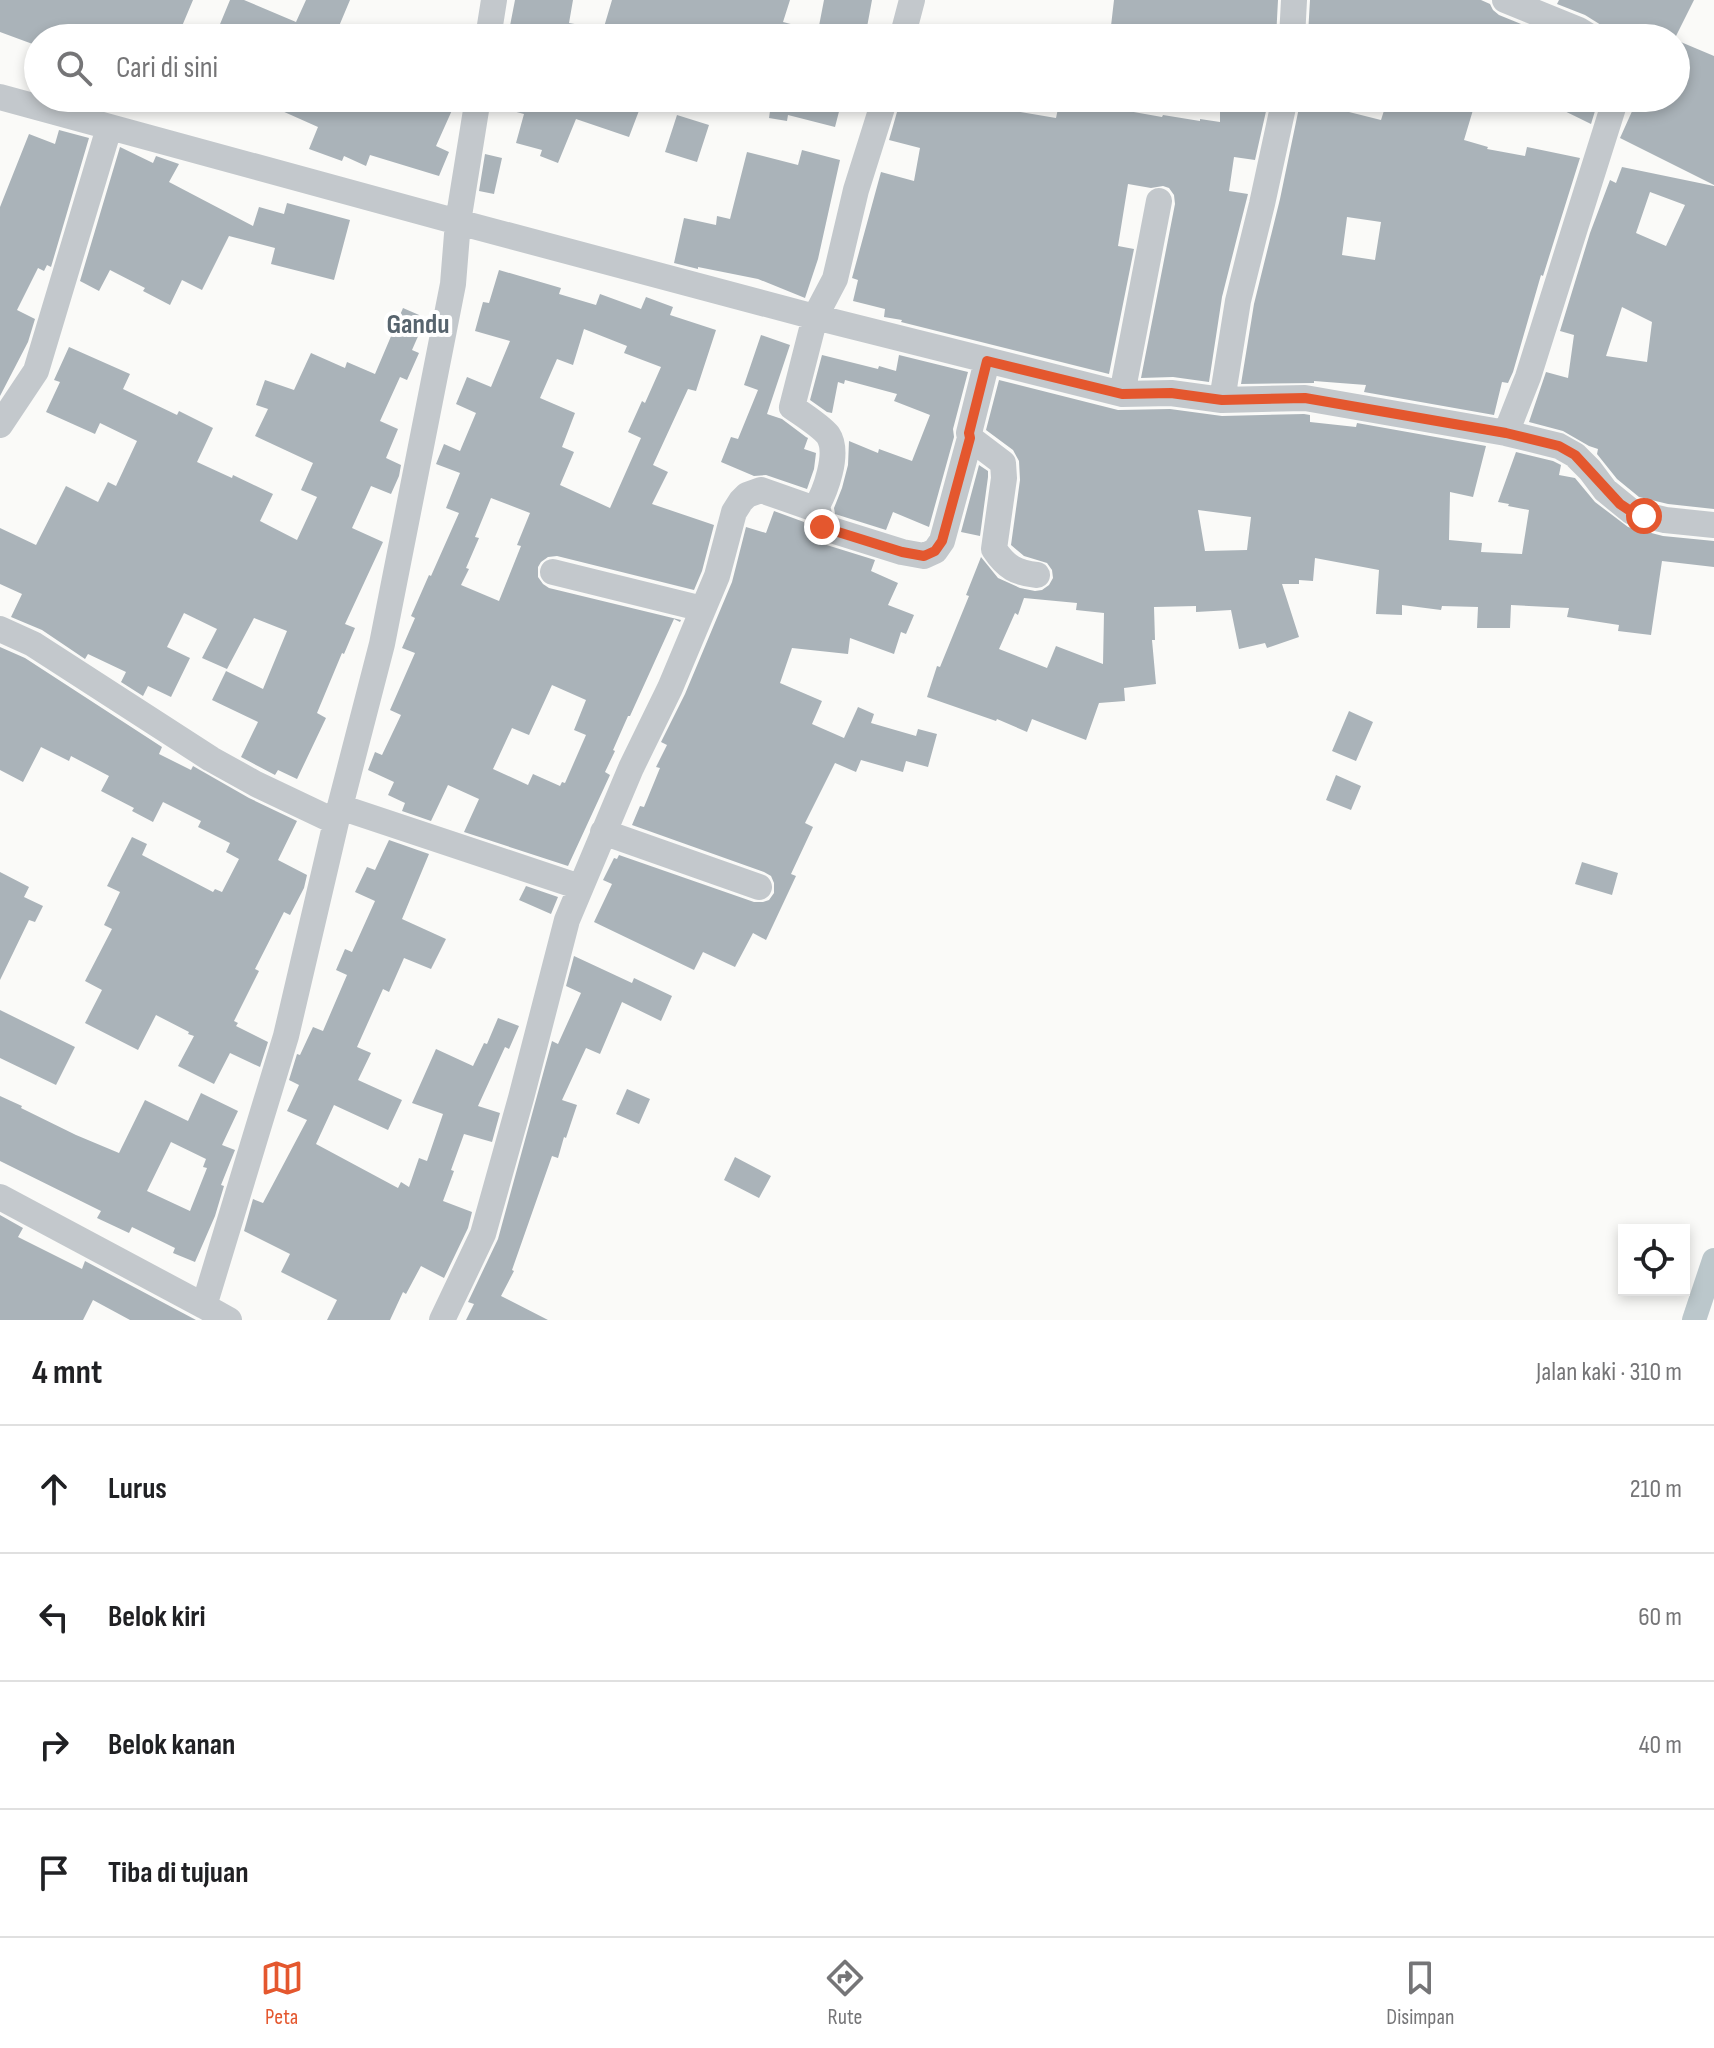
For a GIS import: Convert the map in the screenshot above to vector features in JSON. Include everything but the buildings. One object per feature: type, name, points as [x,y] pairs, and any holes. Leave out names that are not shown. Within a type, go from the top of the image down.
[{"type":"street","points":[[490,24],[494,0]]},
{"type":"street","points":[[906,24],[912,0]]},
{"type":"street","points":[[1293,24],[1294,0]]},
{"type":"street","points":[[1505,0],[1564,24]]},
{"type":"street","points":[[0,97],[24,104]]},
{"type":"street","points":[[53,112],[815,317],[1122,394],[1171,393],[1222,400],[1305,398],[1506,433],[1559,446],[1575,455],[1605,490],[1632,512],[1665,520],[1714,525]]},
{"type":"street","points":[[204,1306],[286,1036],[382,644],[453,284],[458,222],[476,112]]},
{"type":"street","points":[[442,1320],[483,1234],[567,920],[717,576],[734,512],[747,495],[761,490],[812,509],[817,506],[829,479],[832,448],[828,435],[792,407],[815,317],[835,279],[856,190],[881,112]]},
{"type":"street","points":[[1222,400],[1238,301],[1282,112]]},
{"type":"street","points":[[1506,433],[1542,336],[1612,112]]},
{"type":"street","points":[[0,425],[36,371],[109,128]]},
{"type":"street","points":[[1122,394],[1159,201]]},
{"type":"street","points":[[817,506],[822,527],[902,552],[924,556],[935,551],[942,541],[987,361]]},
{"type":"street","points":[[970,438],[1003,463],[1004,478],[994,549],[1003,563],[1024,574],[1037,575]]},
{"type":"street","points":[[553,572],[703,609]]},
{"type":"street","points":[[0,629],[33,644],[211,759],[256,784],[338,814],[580,887]]},
{"type":"street","points":[[603,832],[759,887]]},
{"type":"street","points":[[0,1197],[229,1320]]},
{"type":"waterway","points":[[1694,1320],[1714,1260]]},
{"type":"district","name":"Gandu","points":[[418,323]]},
{"type":"route","points":[[822,527],[902,552],[924,556],[935,551],[942,541],[987,361],[1122,394],[1171,393],[1222,400],[1305,398],[1506,433],[1559,446],[1575,455],[1620,504],[1644,516]]}]
